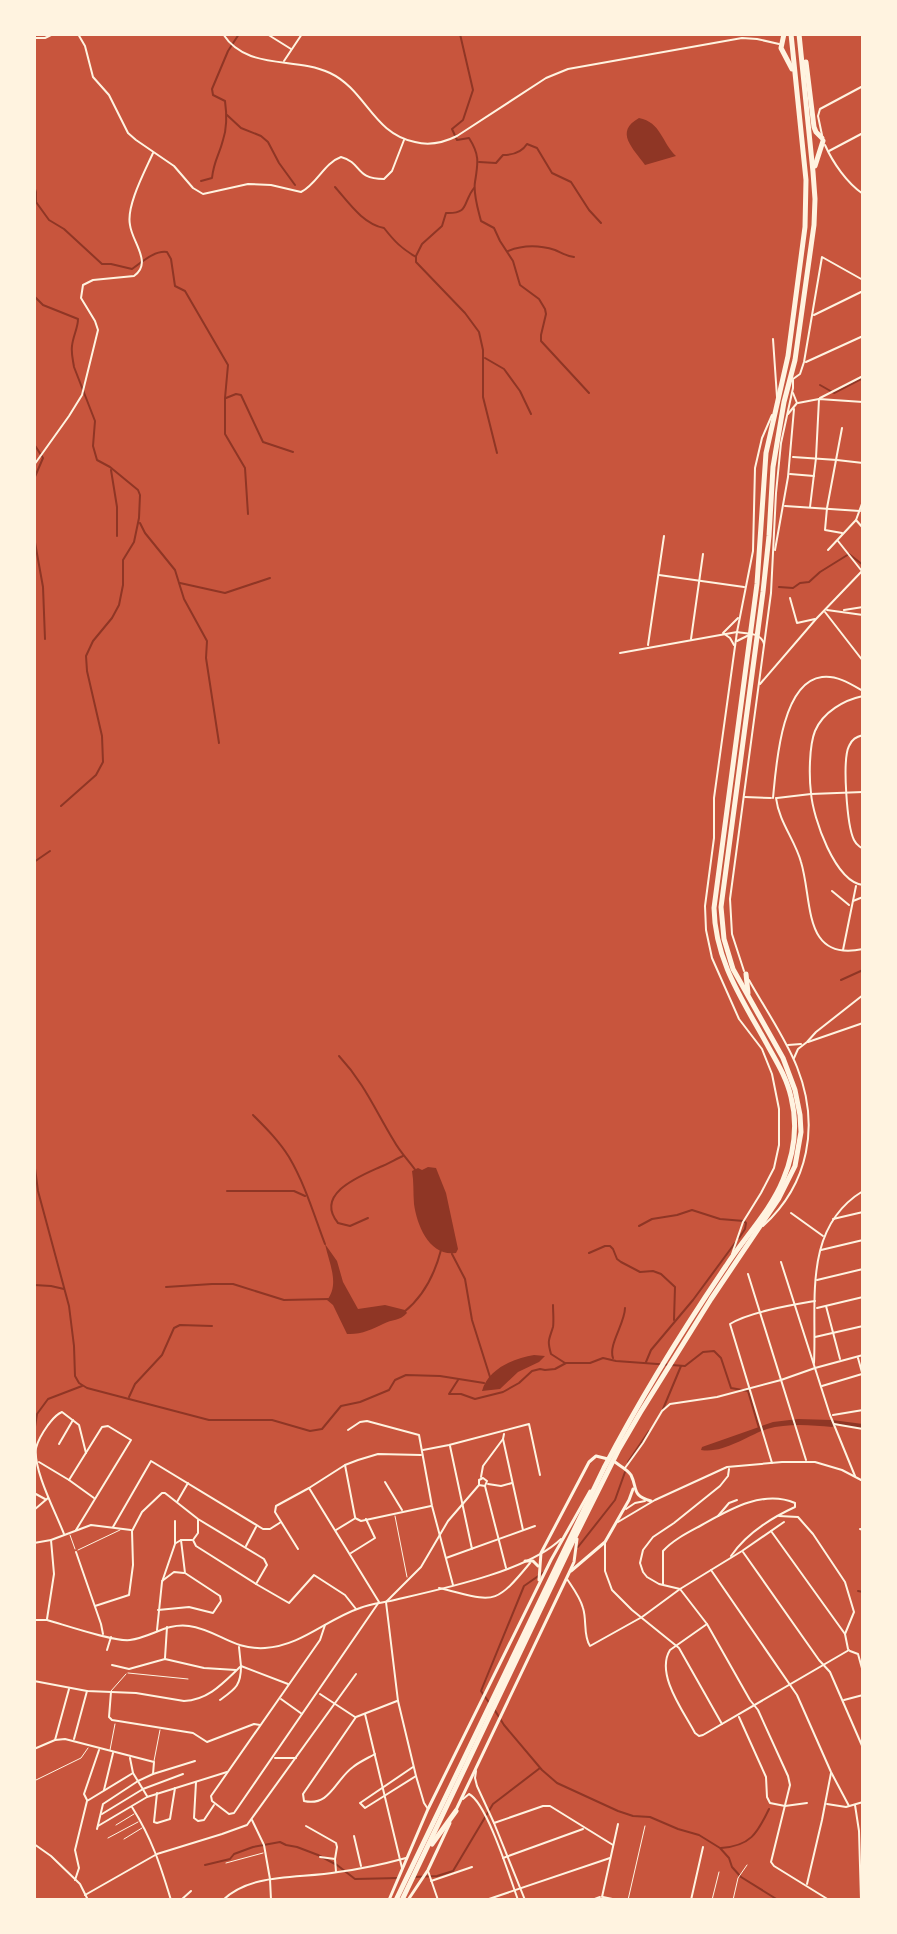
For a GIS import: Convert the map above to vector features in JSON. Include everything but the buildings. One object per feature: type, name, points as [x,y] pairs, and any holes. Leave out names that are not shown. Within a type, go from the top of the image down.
[{"type":"highway","points":[[791,34],[796,38],[804,79]]},
{"type":"highway","points":[[791,34],[783,39],[781,50],[792,67],[798,133],[802,141]]},
{"type":"highway","points":[[617,1448],[788,1183],[799,1150],[801,1124],[790,1074],[733,969],[723,931],[721,907],[752,644],[765,462],[788,356],[805,227],[806,180],[791,34]]},
{"type":"highway","points":[[753,633],[769,536],[774,458],[793,371],[814,225],[813,177],[799,34]]},
{"type":"highway","points":[[802,54],[806,61],[814,127],[823,139],[813,177]]},
{"type":"highway","points":[[816,162],[828,152]]},
{"type":"highway","points":[[399,1900],[635,1411],[730,1259],[782,1183],[791,1157],[795,1135],[793,1104],[786,1080],[726,969],[715,926],[716,889],[752,644]]},
{"type":"highway","points":[[746,974],[749,998]]},
{"type":"highway","points":[[399,1900],[597,1481],[606,1469]]},
{"type":"highway","points":[[422,1857],[456,1811]]},
{"type":"main road","points":[[536,1589],[541,1553],[592,1458],[605,1457],[625,1468],[632,1477],[631,1494],[605,1542],[568,1575]]},
{"type":"main road","points":[[389,1900],[428,1809],[536,1589],[597,1481]]},
{"type":"main road","points":[[633,1485],[640,1497],[653,1500]]},
{"type":"main road","points":[[408,1900],[428,1870],[568,1575],[574,1562],[576,1540],[592,1505]]},
{"type":"main road","points":[[575,1547],[582,1553],[592,1553]]},
{"type":"main road","points":[[525,1561],[537,1564],[540,1570]]},
{"type":"street","points":[[34,38],[53,34]]},
{"type":"street","points":[[78,34],[85,46],[93,77],[109,95],[125,128],[136,140],[174,166],[193,188],[203,194],[248,184],[271,185],[298,192],[308,189],[338,158],[350,160],[364,176],[384,179],[392,171],[404,140]]},
{"type":"street","points":[[223,34],[235,49],[249,57],[323,70],[338,77],[387,130],[404,140],[425,144],[449,140],[546,78],[568,69],[742,38],[783,39]]},
{"type":"street","points":[[267,34],[292,50]]},
{"type":"street","points":[[284,62],[302,34]]},
{"type":"street","points":[[863,86],[823,107],[818,116],[828,152],[863,194]]},
{"type":"street","points":[[828,152],[863,133]]},
{"type":"street","points":[[34,465],[82,395],[98,330],[81,298],[83,285],[93,280],[134,276],[143,266],[129,217],[154,152]]},
{"type":"street","points":[[793,379],[800,374],[804,362],[822,257],[863,280]]},
{"type":"street","points":[[813,315],[863,291]]},
{"type":"street","points":[[804,362],[863,336]]},
{"type":"street","points":[[773,339],[777,398]]},
{"type":"street","points":[[775,550],[791,457],[796,404],[793,371]]},
{"type":"street","points":[[786,417],[796,404],[819,399],[863,376]]},
{"type":"street","points":[[756,1232],[783,1205],[802,1168],[808,1136],[793,1058],[746,974],[734,943],[730,908],[765,649],[775,550],[776,493],[793,388]]},
{"type":"street","points":[[819,399],[863,402]]},
{"type":"street","points":[[810,507],[819,399]]},
{"type":"street","points":[[730,1259],[743,1222],[774,1168],[780,1137],[780,1098],[772,1074],[762,1049],[739,1019],[716,967],[705,922],[714,798],[737,632],[753,551],[755,468],[762,438],[775,408]]},
{"type":"street","points":[[842,428],[825,531],[842,533]]},
{"type":"street","points":[[791,457],[863,463]]},
{"type":"street","points":[[788,474],[814,476]]},
{"type":"street","points":[[828,550],[856,520],[863,500]]},
{"type":"street","points":[[784,506],[860,511]]},
{"type":"street","points":[[856,520],[863,528]]},
{"type":"street","points":[[647,648],[664,536]]},
{"type":"street","points":[[760,684],[862,571],[837,540]]},
{"type":"street","points":[[691,639],[703,554]]},
{"type":"street","points":[[658,575],[745,587]]},
{"type":"street","points":[[790,598],[796,622],[816,619]]},
{"type":"street","points":[[841,611],[863,607]]},
{"type":"street","points":[[855,608],[856,613]]},
{"type":"street","points":[[825,610],[863,615]]},
{"type":"street","points":[[825,610],[863,661]]},
{"type":"street","points":[[723,633],[740,617]]},
{"type":"street","points":[[620,653],[737,632],[761,637],[765,649]]},
{"type":"street","points":[[723,633],[735,646]]},
{"type":"street","points":[[735,646],[739,639],[753,633]]},
{"type":"street","points":[[863,693],[840,679],[824,676],[811,681],[798,693],[783,732],[775,798],[779,815],[802,864],[814,928],[827,946],[843,952],[863,949]]},
{"type":"street","points":[[863,693],[825,715],[815,729],[811,746],[811,794],[827,846],[844,876],[863,885]]},
{"type":"street","points":[[863,735],[856,737],[845,757],[852,836],[863,849]]},
{"type":"street","points":[[744,797],[863,792]]},
{"type":"street","points":[[843,952],[856,884]]},
{"type":"street","points":[[832,891],[851,907]]},
{"type":"street","points":[[852,901],[863,897]]},
{"type":"street","points":[[793,1058],[816,1032],[863,995]]},
{"type":"street","points":[[786,1044],[795,1046],[863,1023]]},
{"type":"street","points":[[780,1098],[802,1093]]},
{"type":"street","points":[[814,1366],[816,1280],[820,1250],[832,1220],[842,1206],[863,1191]]},
{"type":"street","points":[[832,1220],[863,1212]]},
{"type":"street","points":[[791,1213],[824,1237]]},
{"type":"street","points":[[820,1250],[863,1240]]},
{"type":"street","points":[[781,1262],[830,1415],[855,1476]]},
{"type":"street","points":[[816,1280],[863,1269]]},
{"type":"street","points":[[748,1274],[807,1462]]},
{"type":"street","points":[[815,1308],[863,1297]]},
{"type":"street","points":[[772,1463],[730,1327],[732,1322],[815,1301]]},
{"type":"street","points":[[826,1306],[841,1361]]},
{"type":"street","points":[[815,1337],[863,1326]]},
{"type":"street","points":[[625,1468],[664,1407],[670,1404],[717,1397],[781,1380],[814,1366],[863,1355]]},
{"type":"street","points":[[821,1386],[863,1375],[858,1356]]},
{"type":"street","points":[[830,1415],[863,1410]]},
{"type":"street","points":[[64,1534],[47,1498],[37,1462],[38,1442],[60,1412],[79,1425],[86,1454]]},
{"type":"street","points":[[59,1444],[73,1419]]},
{"type":"street","points":[[348,1430],[367,1421],[419,1435],[432,1506],[453,1585]]},
{"type":"street","points":[[421,1450],[529,1424],[540,1475]]},
{"type":"street","points":[[834,1424],[863,1429]]},
{"type":"street","points":[[69,1480],[102,1427],[108,1426],[131,1440],[76,1530]]},
{"type":"street","points":[[504,1431],[503,1439],[523,1530]]},
{"type":"street","points":[[386,1602],[424,1563],[448,1521],[479,1485],[483,1466],[503,1439]]},
{"type":"street","points":[[449,1445],[472,1549]]},
{"type":"street","points":[[298,1549],[275,1512],[276,1506],[345,1465],[378,1454],[423,1455]]},
{"type":"street","points":[[113,1527],[151,1461],[267,1530],[281,1522]]},
{"type":"street","points":[[37,1462],[95,1498]]},
{"type":"street","points":[[614,1526],[653,1500],[729,1467],[807,1462],[835,1467],[863,1481]]},
{"type":"street","points":[[345,1465],[355,1518]]},
{"type":"street","points":[[729,1467],[728,1476],[720,1486],[653,1537],[640,1560],[643,1572],[649,1579],[680,1589],[707,1624],[758,1710],[789,1778],[790,1785],[771,1862],[829,1900]]},
{"type":"street","points":[[481,1478],[486,1479],[507,1569]]},
{"type":"street","points":[[177,1503],[189,1482]]},
{"type":"street","points":[[385,1482],[402,1511]]},
{"type":"street","points":[[479,1485],[512,1483]]},
{"type":"street","points":[[309,1488],[379,1602]]},
{"type":"street","points":[[34,1493],[47,1498]]},
{"type":"street","points":[[95,1606],[129,1595],[133,1565],[132,1531],[142,1512],[159,1494],[165,1493],[198,1519],[267,1561],[256,1584]]},
{"type":"street","points":[[34,1510],[47,1498]]},
{"type":"street","points":[[662,1585],[665,1549],[681,1537],[738,1506],[768,1499],[795,1503],[795,1507],[776,1516],[745,1540],[729,1559]]},
{"type":"street","points":[[621,1513],[635,1503],[653,1500]]},
{"type":"street","points":[[717,1517],[729,1503],[737,1500]]},
{"type":"street","points":[[355,1518],[358,1521],[432,1506]]},
{"type":"street","points":[[776,1516],[798,1517],[843,1578],[854,1611],[845,1634]]},
{"type":"street","points":[[336,1531],[355,1518]]},
{"type":"street","points":[[193,1540],[198,1533],[198,1519]]},
{"type":"street","points":[[350,1553],[375,1538],[366,1519]]},
{"type":"street","points":[[157,1630],[162,1582],[175,1544],[175,1521]]},
{"type":"street","points":[[568,1575],[581,1602],[586,1640],[590,1646],[642,1617],[784,1522]]},
{"type":"street","points":[[34,1543],[95,1524],[132,1531]]},
{"type":"street","points":[[245,1547],[257,1525]]},
{"type":"street","points":[[445,1558],[535,1526]]},
{"type":"street","points":[[771,1531],[845,1634],[849,1650]]},
{"type":"street","points":[[34,1620],[47,1620],[130,1640],[167,1627],[192,1627],[239,1647],[277,1647],[356,1609],[507,1569],[556,1544],[567,1532]]},
{"type":"street","points":[[47,1620],[54,1574],[51,1540]]},
{"type":"street","points":[[175,1544],[181,1540],[193,1540]]},
{"type":"street","points":[[181,1540],[185,1573]]},
{"type":"street","points":[[193,1540],[198,1548],[289,1603],[314,1575],[345,1595],[356,1609]]},
{"type":"street","points":[[605,1542],[605,1566],[610,1586],[619,1599],[677,1645],[722,1724]]},
{"type":"street","points":[[742,1551],[830,1672],[863,1748]]},
{"type":"street","points":[[76,1552],[103,1635]]},
{"type":"street","points":[[439,1588],[480,1598],[494,1598],[503,1593],[531,1561]]},
{"type":"street","points":[[711,1570],[797,1695],[849,1806]]},
{"type":"street","points":[[158,1610],[189,1607],[210,1613],[216,1611],[221,1601],[220,1596],[185,1573],[174,1572],[162,1582]]},
{"type":"street","points":[[325,1624],[320,1640],[210,1798],[229,1814],[234,1813],[274,1758],[379,1602]]},
{"type":"street","points":[[386,1602],[398,1701],[416,1776],[428,1809]]},
{"type":"street","points":[[707,1624],[668,1652],[666,1657],[667,1681],[698,1736],[849,1650]]},
{"type":"street","points":[[165,1659],[167,1627]]},
{"type":"street","points":[[107,1650],[111,1637]]},
{"type":"street","points":[[220,1700],[236,1688],[241,1679],[239,1647]]},
{"type":"street","points":[[849,1650],[858,1654],[863,1672]]},
{"type":"street","points":[[112,1665],[128,1671],[165,1659],[199,1667],[237,1670]]},
{"type":"street","points":[[241,1666],[289,1685]]},
{"type":"street","points":[[34,1681],[87,1691],[111,1691],[184,1701],[206,1696],[241,1666]]},
{"type":"street","points":[[85,1895],[157,1854],[247,1825],[356,1674]]},
{"type":"street","points":[[55,1740],[69,1688]]},
{"type":"street","points":[[74,1740],[87,1691]]},
{"type":"street","points":[[111,1691],[109,1717],[115,1721],[193,1733],[207,1742],[254,1724],[261,1727]]},
{"type":"street","points":[[318,1693],[356,1717]]},
{"type":"street","points":[[842,1701],[863,1695]]},
{"type":"street","points":[[280,1698],[303,1714]]},
{"type":"street","points":[[375,1754],[351,1768],[325,1799],[304,1801],[303,1794],[356,1717],[398,1701]]},
{"type":"street","points":[[365,1713],[403,1869]]},
{"type":"street","points":[[738,1715],[766,1777],[770,1803],[785,1806],[807,1803]]},
{"type":"street","points":[[34,1749],[55,1740],[74,1740],[154,1762],[153,1774]]},
{"type":"street","points":[[75,1880],[79,1868],[75,1850],[87,1801],[84,1794],[100,1749]]},
{"type":"street","points":[[104,1791],[111,1752]]},
{"type":"street","points":[[130,1757],[133,1773],[147,1797]]},
{"type":"street","points":[[274,1758],[296,1758]]},
{"type":"street","points":[[195,1761],[138,1781],[103,1804],[98,1828],[147,1797],[228,1772]]},
{"type":"street","points":[[414,1766],[360,1803],[364,1808],[372,1805],[416,1776]]},
{"type":"street","points":[[477,1767],[477,1786],[525,1900]]},
{"type":"street","points":[[806,1886],[831,1772]]},
{"type":"street","points":[[87,1801],[133,1773]]},
{"type":"street","points":[[101,1815],[143,1789],[183,1774]]},
{"type":"street","points":[[196,1780],[193,1815],[198,1821],[207,1818],[215,1803]]},
{"type":"street","points":[[157,1793],[155,1823],[169,1821],[175,1787]]},
{"type":"street","points":[[461,1801],[467,1795],[474,1795],[489,1824],[518,1900]]},
{"type":"street","points":[[367,1797],[372,1805]]},
{"type":"street","points":[[825,1804],[840,1807],[863,1802]]},
{"type":"street","points":[[855,1805],[862,1873],[861,1900]]},
{"type":"street","points":[[132,1806],[157,1854],[171,1900]]},
{"type":"street","points":[[489,1824],[548,1806],[613,1845]]},
{"type":"street","points":[[252,1820],[265,1852],[271,1900]]},
{"type":"street","points":[[602,1897],[618,1824]]},
{"type":"street","points":[[306,1826],[336,1843],[336,1873]]},
{"type":"street","points":[[502,1858],[585,1829]]},
{"type":"street","points":[[354,1836],[361,1868]]},
{"type":"street","points":[[34,1844],[75,1880],[88,1900]]},
{"type":"street","points":[[691,1900],[703,1847]]},
{"type":"street","points":[[320,1857],[335,1859]]},
{"type":"street","points":[[223,1900],[247,1885],[270,1879],[336,1873],[406,1858]]},
{"type":"street","points":[[486,1900],[610,1858]]},
{"type":"street","points":[[431,1881],[472,1867]]},
{"type":"street","points":[[428,1870],[438,1900]]},
{"type":"street","points":[[181,1900],[191,1891]]},
{"type":"street","points":[[592,1900],[602,1897],[617,1900]]},
{"type":"lane","points":[[394,1513],[408,1580]]},
{"type":"lane","points":[[69,1533],[76,1552],[122,1529]]},
{"type":"lane","points":[[111,1691],[128,1671],[188,1679]]},
{"type":"lane","points":[[111,1752],[115,1721]]},
{"type":"lane","points":[[154,1762],[160,1728]]},
{"type":"lane","points":[[34,1781],[81,1758],[89,1746]]},
{"type":"lane","points":[[116,1825],[136,1813]]},
{"type":"lane","points":[[108,1838],[141,1821]]},
{"type":"lane","points":[[124,1839],[144,1826]]},
{"type":"lane","points":[[628,1900],[645,1826]]},
{"type":"lane","points":[[226,1863],[265,1852]]},
{"type":"lane","points":[[733,1900],[739,1875],[747,1865]]},
{"type":"lane","points":[[712,1900],[719,1872]]},
{"type":"shaded area","points":[[639,118],[657,128],[676,156],[645,165],[627,135],[632,123]]},
{"type":"shaded area","points":[[436,1168],[446,1193],[458,1249],[456,1253],[447,1253],[432,1245],[418,1222],[412,1171]]},
{"type":"shaded area","points":[[325,1244],[337,1261],[343,1282],[358,1309],[385,1305],[407,1313],[366,1331],[347,1334],[333,1305],[327,1300],[333,1280]]},
{"type":"shaded area","points":[[534,1355],[545,1356],[518,1372],[500,1389],[482,1391],[490,1377],[503,1366]]},
{"type":"shaded area","points":[[798,1419],[863,1424],[863,1429],[837,1425],[783,1426],[767,1429],[726,1447],[701,1450],[702,1447],[773,1422]]},
{"type":"waterway","points":[[201,181],[212,178],[226,126],[225,101],[213,95],[212,89],[239,34]]},
{"type":"waterway","points":[[460,34],[473,90],[463,120],[452,129],[457,140],[469,138],[477,154],[475,191],[481,221],[494,228],[513,261],[520,285],[539,299],[545,309],[541,341],[589,393]]},
{"type":"waterway","points":[[227,115],[241,128],[268,142],[295,185]]},
{"type":"waterway","points":[[479,162],[496,163],[503,155],[516,152],[527,144],[537,148],[552,173],[571,182],[601,223]]},
{"type":"waterway","points":[[34,186],[36,202],[49,220],[64,229],[102,264],[132,269],[153,255],[167,252],[175,286],[185,291],[228,365],[225,434],[245,468],[248,514]]},
{"type":"waterway","points":[[335,187],[363,217],[384,228],[398,244],[416,257],[416,262],[479,332],[483,350],[483,397],[497,453]]},
{"type":"waterway","points":[[416,256],[422,244],[442,226],[446,213],[459,212],[474,188]]},
{"type":"waterway","points":[[508,251],[537,247],[574,257]]},
{"type":"waterway","points":[[34,296],[43,305],[78,319],[72,356],[95,421],[93,446],[97,460],[110,467],[140,495],[134,542],[123,560],[119,605],[86,656],[102,736],[103,762],[96,775],[61,806]]},
{"type":"waterway","points":[[485,358],[504,369],[520,391],[531,414]]},
{"type":"waterway","points":[[820,385],[834,393],[863,378]]},
{"type":"waterway","points":[[226,398],[241,395],[263,442],[293,452]]},
{"type":"waterway","points":[[34,444],[43,458],[34,479]]},
{"type":"waterway","points":[[111,470],[117,507],[117,536]]},
{"type":"waterway","points":[[140,523],[175,570],[184,599],[207,641],[206,658],[219,743]]},
{"type":"waterway","points":[[34,537],[43,587],[45,639]]},
{"type":"waterway","points":[[779,587],[793,588],[809,582],[849,554],[863,565]]},
{"type":"waterway","points":[[180,583],[225,593],[270,578]]},
{"type":"waterway","points":[[34,862],[50,851]]},
{"type":"waterway","points":[[841,980],[863,970]]},
{"type":"waterway","points":[[339,1056],[363,1087],[396,1145],[416,1171]]},
{"type":"waterway","points":[[253,1115],[289,1157],[305,1189],[325,1244]]},
{"type":"waterway","points":[[368,1218],[350,1226],[338,1223],[332,1213],[335,1195],[362,1175],[403,1156]]},
{"type":"waterway","points":[[34,1161],[38,1191],[69,1306],[75,1376],[87,1388],[209,1420],[272,1420],[310,1431],[322,1429],[341,1406],[389,1390],[395,1380],[406,1375],[440,1376],[484,1383]]},
{"type":"waterway","points":[[227,1191],[294,1191],[305,1196]]},
{"type":"waterway","points":[[639,1226],[652,1219],[692,1210],[720,1219],[744,1221],[745,1229],[739,1238]]},
{"type":"waterway","points":[[646,1362],[651,1350],[735,1243]]},
{"type":"waterway","points":[[589,1253],[610,1246],[621,1262],[640,1272],[661,1274],[675,1287],[674,1320]]},
{"type":"waterway","points":[[404,1312],[427,1284],[441,1250]]},
{"type":"waterway","points":[[452,1254],[465,1279],[472,1320],[490,1377]]},
{"type":"waterway","points":[[166,1287],[233,1284],[284,1300],[329,1299]]},
{"type":"waterway","points":[[34,1285],[64,1289]]},
{"type":"waterway","points":[[553,1305],[549,1340],[551,1354],[565,1363]]},
{"type":"waterway","points":[[613,1358],[613,1347],[625,1308]]},
{"type":"waterway","points":[[129,1397],[135,1384],[162,1355],[174,1328],[180,1325],[212,1326]]},
{"type":"waterway","points":[[458,1380],[449,1394],[475,1399],[503,1392],[532,1371],[555,1369],[566,1363],[590,1363],[603,1358],[685,1366],[703,1352],[714,1351],[721,1358],[731,1388],[748,1391],[759,1428]]},
{"type":"waterway","points":[[663,1409],[681,1366]]},
{"type":"waterway","points":[[34,1433],[37,1414],[48,1399],[82,1386]]},
{"type":"waterway","points":[[628,1462],[649,1431]]},
{"type":"waterway","points":[[578,1547],[615,1500],[625,1472]]},
{"type":"waterway","points":[[490,1704],[481,1691],[483,1686],[524,1586],[544,1572]]},
{"type":"waterway","points":[[858,1591],[863,1592]]},
{"type":"waterway","points":[[494,1709],[542,1770],[557,1783],[618,1811],[650,1817],[699,1835],[720,1848],[741,1877],[778,1900]]},
{"type":"waterway","points":[[413,1877],[437,1876],[453,1871],[493,1804],[540,1768]]},
{"type":"waterway","points":[[721,1848],[739,1845],[751,1837],[769,1809]]},
{"type":"waterway","points":[[205,1865],[230,1859],[234,1854],[253,1847],[280,1842],[318,1855],[355,1879],[399,1878]]}]
